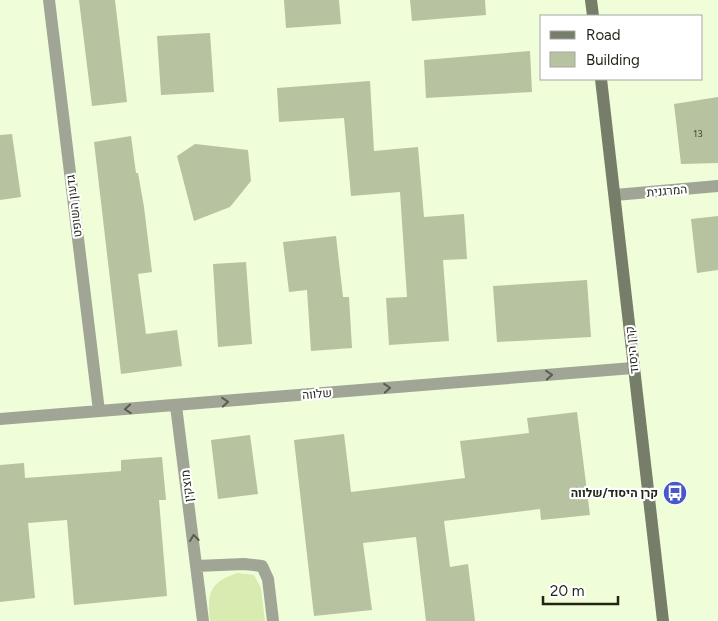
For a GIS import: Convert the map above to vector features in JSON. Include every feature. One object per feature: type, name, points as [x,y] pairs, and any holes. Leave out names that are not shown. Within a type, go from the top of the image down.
[{"type":"street","name":"גדעון השופט","points":[[49,0],[99,411]]},
{"type":"street","points":[[591,0],[593,15]]},
{"type":"street","name":"קרן היסוד","points":[[601,80],[616,195],[633,368],[663,621]]},
{"type":"street","name":"המרגנית","points":[[616,195],[718,186]]},
{"type":"street","name":"שלווה","points":[[0,419],[633,368]]},
{"type":"street","name":"מוצקין","points":[[176,406],[203,621]]},
{"type":"street","points":[[197,566],[244,564],[262,566],[268,579],[273,621]]},
{"type":"green space","points":[[238,573],[254,575],[261,588],[265,621],[210,621],[209,603],[212,590],[221,580]]},
{"type":"building","points":[[79,0],[115,0],[127,102],[92,106]]},
{"type":"building","points":[[284,0],[339,0],[341,24],[286,28]]},
{"type":"building","points":[[410,0],[485,0],[486,15],[412,21]]},
{"type":"building","points":[[210,33],[214,92],[161,95],[157,36]]},
{"type":"building","points":[[530,51],[532,92],[426,98],[424,60]]},
{"type":"building","points":[[370,81],[374,151],[418,147],[424,217],[464,214],[467,259],[443,260],[449,341],[389,345],[386,298],[407,297],[400,192],[351,196],[344,118],[279,122],[277,88]]},
{"type":"building","points":[[718,97],[718,163],[681,164],[674,104]]},
{"type":"building","points":[[12,134],[21,197],[0,200],[0,135]]},
{"type":"building","points":[[131,136],[136,173],[138,173],[144,207],[152,272],[138,274],[146,334],[177,330],[182,366],[121,374],[94,142]]},
{"type":"building","points":[[195,144],[248,150],[251,181],[230,207],[194,221],[177,156]]},
{"type":"building","points":[[718,216],[718,270],[697,273],[691,219]]},
{"type":"building","points":[[336,236],[343,297],[349,297],[352,348],[311,351],[307,290],[289,292],[283,242]]},
{"type":"building","points":[[246,262],[252,344],[218,347],[213,264]]},
{"type":"building","points":[[587,280],[591,337],[497,342],[493,286]]},
{"type":"building","points":[[577,412],[590,515],[541,520],[540,509],[444,521],[450,567],[468,564],[475,621],[426,621],[416,537],[363,543],[372,610],[314,616],[294,440],[344,434],[351,492],[465,478],[460,441],[529,433],[527,418]]},
{"type":"building","points":[[250,435],[258,494],[218,499],[211,440]]},
{"type":"building","points":[[162,457],[166,500],[159,500],[167,596],[74,605],[67,520],[28,523],[35,598],[0,602],[0,465],[24,463],[25,478],[121,471],[121,460]]},
{"type":"place","name":"קרן היסוד/שלווה","points":[[675,493]]}]
